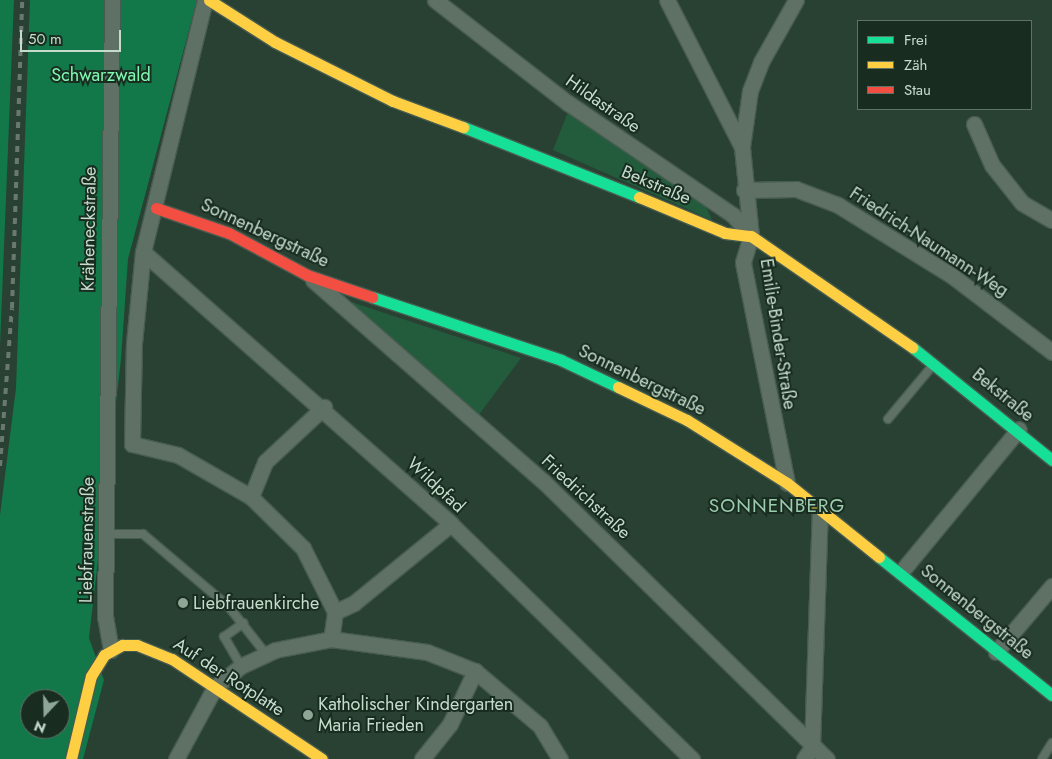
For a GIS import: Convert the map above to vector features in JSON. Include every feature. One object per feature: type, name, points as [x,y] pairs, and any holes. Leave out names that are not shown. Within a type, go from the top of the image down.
[{"type":"street","name":"Kräheneckstraße","points":[[107,458],[112,0]]},
{"type":"street","points":[[205,0],[156,208],[143,252],[134,343],[132,444],[178,455],[251,497],[303,548],[335,612],[331,639]]},
{"type":"street","name":"Bekstraße","points":[[209,0],[275,42],[393,101],[540,155],[725,233],[750,236],[935,363],[1019,429],[1052,460]]},
{"type":"street","name":"Hildastraße","points":[[435,0],[568,103],[732,215],[750,236]]},
{"type":"street","name":"Emilie-Binder-Straße","points":[[667,0],[742,147],[744,190],[750,236],[743,262],[787,483]]},
{"type":"street","points":[[742,147],[750,91],[761,62],[796,0]]},
{"type":"street","points":[[971,121],[992,165],[1016,196],[1032,211],[1052,220]]},
{"type":"street","name":"Friedrich-Naumann-Weg","points":[[744,190],[796,189],[838,205],[951,275],[1052,352]]},
{"type":"street","name":"Sonnenbergstraße","points":[[156,208],[205,222],[307,275],[570,364],[687,420],[787,483],[901,572],[996,652],[1052,695]]},
{"type":"street","name":"Wildpfad","points":[[143,252],[324,407],[451,524],[692,759]]},
{"type":"street","name":"Friedrichstraße","points":[[307,275],[544,482],[808,753],[827,759]]},
{"type":"street","points":[[251,497],[265,462],[324,407]]},
{"type":"street","points":[[901,572],[1019,429]]},
{"type":"street","name":"Liebfrauenstraße","points":[[111,650],[105,617],[107,458],[132,444]]},
{"type":"street","points":[[808,753],[820,508]]},
{"type":"street","points":[[335,612],[354,602],[451,524]]},
{"type":"street","points":[[996,652],[1052,586]]},
{"type":"street","points":[[176,759],[215,687],[241,666],[266,654],[331,639],[426,652],[475,671],[540,726],[560,759]]},
{"type":"street","name":"Auf der Rotplatte","points":[[111,650],[122,645],[154,650],[215,687],[322,759]]},
{"type":"street","points":[[71,759],[91,676],[111,650]]},
{"type":"street","points":[[422,759],[450,724],[475,671]]},
{"type":"lane","points":[[888,419],[935,363]]},
{"type":"lane","points":[[106,534],[143,534],[208,586],[243,624],[266,654]]},
{"type":"lane","points":[[241,666],[224,637],[243,624]]},
{"type":"lane","points":[[1042,759],[1052,743]]},
{"type":"green space","name":"Schwarzwald","points":[[0,0],[14,0],[0,346]]},
{"type":"green space","name":"Schwarzwald","points":[[30,0],[197,0],[128,259],[121,359],[89,638],[104,680],[83,759],[0,759],[0,515],[16,388]]},
{"type":"green space","points":[[568,112],[705,204],[712,220],[553,150]]},
{"type":"green space","points":[[342,299],[521,358],[478,416]]},
{"type":"railway","points":[[0,466],[12,308],[22,0]]},
{"type":"traffic: fast","points":[[463,127],[639,197]]},
{"type":"traffic: fast","points":[[372,297],[561,360],[618,387]]},
{"type":"traffic: fast","points":[[912,347],[1052,460]]},
{"type":"traffic: fast","points":[[879,557],[1052,695]]},
{"type":"traffic: slow","points":[[209,0],[275,42],[393,101],[463,127]]},
{"type":"traffic: slow","points":[[639,197],[725,233],[751,236],[912,347]]},
{"type":"traffic: slow","points":[[618,387],[687,420],[787,483],[879,557]]},
{"type":"traffic: slow","points":[[71,759],[91,676],[104,655],[122,645],[137,645],[172,659],[322,759]]},
{"type":"traffic: jam","points":[[156,208],[229,233],[307,275],[372,297]]},
{"type":"place","name":"Liebfrauenkirche","points":[[183,603]]},
{"type":"place","name":"Katholischer Kindergarten Maria Frieden","points":[[308,715]]},
{"type":"district","name":"SONNENBERG","points":[[777,506]]}]
